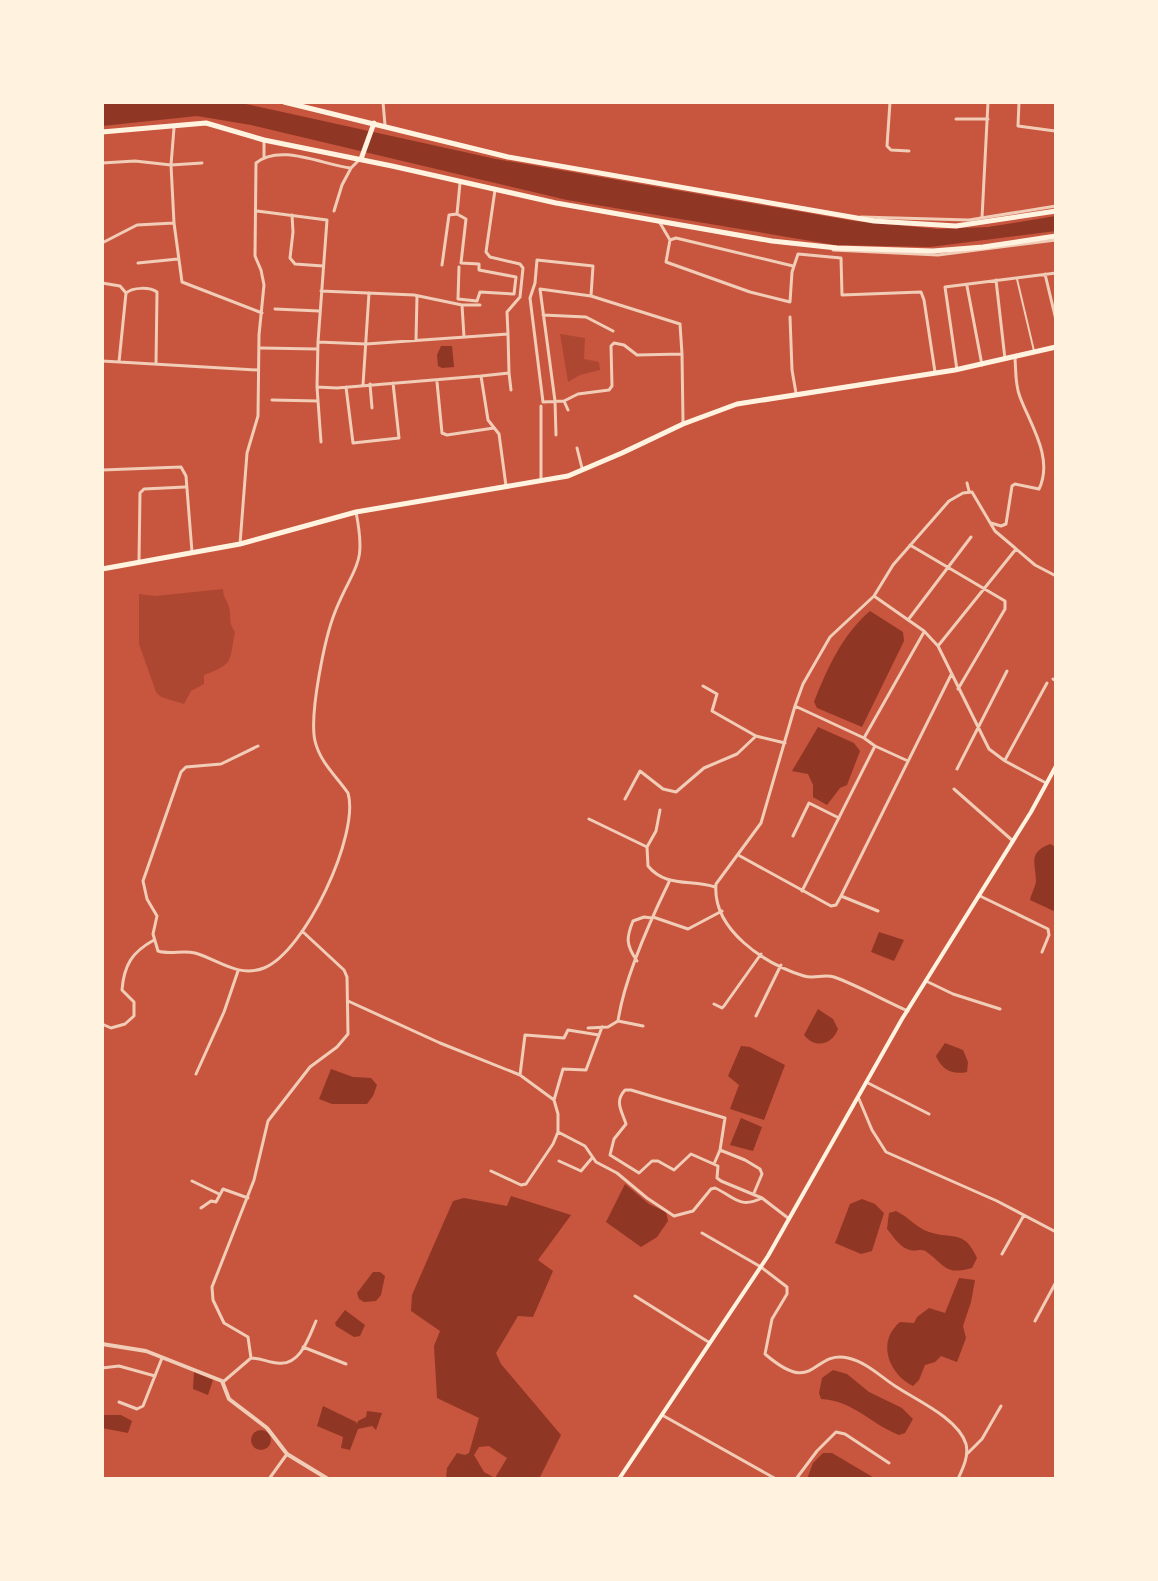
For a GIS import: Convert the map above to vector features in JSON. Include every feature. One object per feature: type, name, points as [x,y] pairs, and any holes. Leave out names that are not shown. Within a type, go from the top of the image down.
[{"type":"main road","points":[[284,102],[508,157],[849,217],[902,224],[956,226],[1056,209]]},
{"type":"main road","points":[[102,132],[206,123],[264,140],[460,183],[772,241],[837,248],[933,251],[1056,238]]},
{"type":"main road","points":[[360,159],[374,123]]},
{"type":"main road","points":[[102,569],[240,544],[356,512],[541,481],[583,470],[683,424],[737,404],[957,370],[1056,347]]},
{"type":"main road","points":[[619,1479],[761,1267],[866,1082],[1054,774],[1056,766]]},
{"type":"street","points":[[383,102],[385,125]]},
{"type":"street","points":[[890,102],[887,146],[891,150],[909,151]]},
{"type":"street","points":[[982,219],[988,102]]},
{"type":"street","points":[[1019,102],[1018,126],[1055,131]]},
{"type":"street","points":[[956,119],[988,119]]},
{"type":"street","points":[[174,125],[171,165],[180,277],[185,285],[262,313]]},
{"type":"street","points":[[264,140],[264,157]]},
{"type":"street","points":[[240,544],[247,453],[258,416],[264,285],[255,256],[256,163],[264,157],[280,155],[351,168]]},
{"type":"street","points":[[334,211],[342,185],[360,159]]},
{"type":"street","points":[[102,163],[202,163]]},
{"type":"street","points":[[457,214],[460,183]]},
{"type":"street","points":[[495,190],[486,252],[490,257],[520,264],[523,268],[520,297],[507,312],[511,390]]},
{"type":"street","points":[[849,217],[957,220],[1056,209]]},
{"type":"street","points":[[257,211],[327,220],[317,349],[321,442]]},
{"type":"street","points":[[292,214],[290,258],[295,264],[323,266]]},
{"type":"street","points":[[442,265],[449,215],[457,214],[466,219],[461,263],[479,264],[479,270],[516,277],[514,294],[480,292],[477,301],[458,299],[459,267]]},
{"type":"street","points":[[660,221],[670,240],[666,262],[780,300],[790,302],[793,266],[800,253],[842,258],[841,295],[921,292],[935,372]]},
{"type":"street","points":[[102,243],[137,225],[174,223]]},
{"type":"street","points":[[670,240],[676,238],[793,266]]},
{"type":"street","points":[[826,247],[836,251],[938,255],[1056,238]]},
{"type":"street","points":[[138,263],[178,259]]},
{"type":"street","points":[[591,296],[593,266],[537,260],[530,298],[543,402],[564,401],[578,394],[609,390],[612,386],[611,346],[614,343],[624,345],[637,355],[682,354]]},
{"type":"street","points":[[957,370],[945,287],[1056,273]]},
{"type":"street","points":[[1045,274],[1056,320]]},
{"type":"street","points":[[996,280],[1005,359]]},
{"type":"street","points":[[102,283],[120,286],[126,293],[119,362]]},
{"type":"street","points":[[967,284],[982,365]]},
{"type":"street","points":[[126,293],[136,289],[154,289],[157,292],[156,364]]},
{"type":"street","points":[[556,435],[555,401],[540,289],[591,296],[680,324],[683,424]]},
{"type":"street","points":[[321,291],[417,296],[462,305],[480,305]]},
{"type":"street","points":[[363,385],[369,293]]},
{"type":"street","points":[[416,340],[417,296]]},
{"type":"street","points":[[462,305],[464,337]]},
{"type":"street","points":[[275,309],[319,311]]},
{"type":"street","points":[[543,315],[586,317],[613,331]]},
{"type":"street","points":[[790,317],[796,393]]},
{"type":"street","points":[[318,342],[366,344],[508,334]]},
{"type":"street","points":[[260,348],[317,349]]},
{"type":"street","points":[[991,523],[1001,526],[1007,521],[1012,486],[1039,489],[1043,477],[1039,438],[1018,391],[1015,357]]},
{"type":"street","points":[[102,361],[259,370]]},
{"type":"street","points":[[317,387],[509,373]]},
{"type":"street","points":[[481,376],[486,411],[499,434],[506,486]]},
{"type":"street","points":[[437,380],[442,433],[447,435],[494,428]]},
{"type":"street","points":[[346,387],[353,443],[399,438],[393,383]]},
{"type":"street","points":[[370,384],[372,408]]},
{"type":"street","points":[[272,400],[318,401]]},
{"type":"street","points":[[564,401],[568,410]]},
{"type":"street","points":[[541,406],[541,481]]},
{"type":"street","points":[[577,448],[583,470]]},
{"type":"street","points":[[102,470],[176,466],[185,471],[192,552]]},
{"type":"street","points":[[967,483],[995,531],[1035,565],[1056,576]]},
{"type":"street","points":[[139,561],[140,493],[144,489],[185,487]]},
{"type":"street","points":[[715,887],[761,823],[803,684],[830,637],[874,596],[893,565],[949,501],[969,491]]},
{"type":"street","points":[[258,746],[221,764],[186,767],[181,772],[143,881],[147,899],[157,916],[155,947],[163,953],[194,953],[238,971],[270,965],[302,931],[339,863],[350,823],[348,793],[321,758],[315,740],[314,715],[334,615],[358,567],[362,552],[356,512]]},
{"type":"street","points":[[908,620],[971,537]]},
{"type":"street","points":[[910,545],[1001,597],[1006,605],[958,689]]},
{"type":"street","points":[[938,646],[1016,549]]},
{"type":"street","points":[[874,596],[924,631],[938,646],[985,745],[1005,761],[1046,783]]},
{"type":"street","points":[[864,738],[924,631]]},
{"type":"street","points":[[957,769],[1007,671]]},
{"type":"street","points":[[739,856],[834,907],[951,675]]},
{"type":"street","points":[[1005,761],[1047,683]]},
{"type":"street","points":[[703,686],[717,695],[712,711],[756,736],[785,743]]},
{"type":"street","points":[[795,706],[908,761]]},
{"type":"street","points":[[625,799],[640,771],[663,789],[676,792],[704,768],[737,754],[756,736]]},
{"type":"street","points":[[802,891],[875,746]]},
{"type":"street","points":[[954,789],[1013,841]]},
{"type":"street","points":[[793,836],[809,803],[839,818]]},
{"type":"street","points":[[660,810],[656,831],[647,847],[648,866],[669,882],[696,882],[715,887]]},
{"type":"street","points":[[589,819],[647,847]]},
{"type":"street","points":[[618,1021],[621,1001],[669,882]]},
{"type":"street","points":[[715,887],[731,931],[761,954],[804,976],[831,976],[908,1011]]},
{"type":"street","points":[[841,896],[878,911]]},
{"type":"street","points":[[980,896],[1048,929],[1049,935],[1042,952]]},
{"type":"street","points":[[637,961],[626,937],[633,921],[653,917],[688,929],[722,911]]},
{"type":"street","points":[[251,1358],[248,1337],[224,1323],[211,1292],[258,1168],[268,1121],[310,1067],[345,1039],[349,1028],[344,970],[302,931]]},
{"type":"street","points":[[102,1024],[111,1028],[125,1024],[134,1016],[134,1002],[122,990],[123,976],[129,958],[154,940]]},
{"type":"street","points":[[714,1004],[724,1006],[761,954]]},
{"type":"street","points":[[756,1016],[781,965]]},
{"type":"street","points":[[196,1074],[224,1012],[238,971]]},
{"type":"street","points":[[926,981],[953,994],[1000,1009]]},
{"type":"street","points":[[348,1001],[520,1075],[554,1100]]},
{"type":"street","points":[[588,1028],[618,1021],[643,1026]]},
{"type":"street","points":[[491,1171],[523,1185],[553,1144],[558,1132],[554,1100],[563,1069],[586,1070],[602,1027]]},
{"type":"street","points":[[520,1075],[525,1035],[564,1038],[568,1030],[599,1035]]},
{"type":"street","points":[[866,1082],[929,1114]]},
{"type":"street","points":[[714,1164],[720,1150],[725,1118],[631,1090],[622,1093],[618,1108],[626,1124],[614,1139],[610,1155],[639,1173],[652,1161],[674,1170],[691,1154],[718,1166],[717,1178],[721,1181],[754,1193],[789,1219]]},
{"type":"street","points":[[859,1098],[872,1130],[886,1152],[1056,1232]]},
{"type":"street","points":[[558,1132],[585,1146],[592,1158],[674,1216],[693,1211],[711,1189],[745,1203],[762,1198]]},
{"type":"street","points":[[720,1150],[760,1169],[762,1174],[754,1193]]},
{"type":"street","points":[[559,1161],[581,1171],[592,1158]]},
{"type":"street","points":[[192,1181],[219,1194]]},
{"type":"street","points":[[201,1208],[211,1201],[216,1202],[221,1189],[248,1198]]},
{"type":"street","points":[[1002,1254],[1024,1215]]},
{"type":"street","points":[[702,1233],[761,1267],[787,1287],[787,1294],[772,1319],[765,1354],[790,1372],[804,1374],[841,1357],[866,1365],[947,1420],[962,1435],[968,1453]]},
{"type":"street","points":[[1035,1321],[1056,1282]]},
{"type":"street","points":[[635,1296],[710,1343]]},
{"type":"street","points":[[251,1358],[285,1364],[295,1358],[303,1347],[316,1321]]},
{"type":"street","points":[[102,1344],[133,1347],[223,1382],[229,1399],[267,1428],[287,1454],[328,1479]]},
{"type":"street","points":[[303,1347],[346,1364]]},
{"type":"street","points":[[119,1402],[141,1408],[162,1358]]},
{"type":"street","points":[[223,1382],[251,1358]]},
{"type":"street","points":[[102,1368],[119,1366],[155,1376]]},
{"type":"street","points":[[958,1479],[968,1453],[982,1439],[1001,1406]]},
{"type":"street","points":[[662,1415],[776,1479]]},
{"type":"street","points":[[796,1479],[836,1432],[845,1434],[889,1463]]},
{"type":"street","points":[[269,1479],[287,1454]]},
{"type":"lane","points":[[1017,277],[1034,352]]},
{"type":"shaded area","points":[[237,102],[496,159],[854,221],[938,229],[988,227],[1056,216],[1056,231],[930,247],[835,245],[567,200],[251,125],[197,116],[102,126],[102,103]]},
{"type":"shaded area","points":[[560,334],[585,338],[584,359],[599,362],[600,370],[568,382]]},
{"type":"shaded area","points":[[441,346],[452,346],[454,367],[438,366],[437,355]]},
{"type":"shaded area","points":[[223,589],[235,632],[228,661],[221,668],[204,675],[204,684],[191,691],[184,704],[161,697],[156,692],[139,644],[139,594],[155,596]]},
{"type":"shaded area","points":[[870,611],[903,632],[904,641],[862,727],[817,708],[814,702],[843,642]]},
{"type":"shaded area","points":[[818,727],[854,743],[860,751],[847,785],[840,788],[827,805],[813,797],[813,785],[808,774],[792,771]]},
{"type":"shaded area","points":[[1050,844],[1056,847],[1056,912],[1030,900],[1036,882],[1035,855]]},
{"type":"shaded area","points":[[879,932],[904,940],[894,961],[871,952]]},
{"type":"shaded area","points":[[818,1009],[833,1019],[838,1029],[828,1042],[813,1042],[804,1035]]},
{"type":"shaded area","points":[[945,1043],[963,1050],[968,1062],[967,1072],[952,1072],[941,1065],[936,1056]]},
{"type":"shaded area","points":[[741,1046],[750,1047],[785,1065],[764,1120],[730,1109],[739,1085],[728,1076]]},
{"type":"shaded area","points":[[331,1069],[353,1077],[371,1078],[377,1085],[367,1104],[332,1104],[319,1099]]},
{"type":"shaded area","points":[[741,1118],[762,1127],[753,1151],[730,1145]]},
{"type":"shaded area","points":[[625,1184],[649,1204],[666,1212],[668,1221],[657,1237],[641,1247],[606,1222]]},
{"type":"shaded area","points":[[511,1196],[571,1215],[538,1260],[553,1271],[533,1317],[518,1316],[496,1353],[501,1364],[561,1435],[539,1479],[446,1479],[447,1468],[457,1453],[469,1453],[479,1418],[437,1398],[434,1346],[440,1331],[411,1311],[412,1295],[453,1201],[464,1198],[507,1206]],"holes":[[[489,1446],[507,1458],[495,1478],[484,1472],[474,1455],[479,1447]]]},
{"type":"shaded area","points":[[862,1199],[875,1204],[884,1213],[872,1251],[861,1254],[835,1243],[850,1204]]},
{"type":"shaded area","points":[[896,1211],[925,1230],[963,1239],[977,1258],[972,1268],[951,1270],[926,1251],[903,1247],[887,1229],[889,1213]]},
{"type":"shaded area","points":[[373,1272],[385,1276],[381,1295],[376,1301],[364,1302],[357,1293]]},
{"type":"shaded area","points":[[959,1278],[975,1280],[963,1326],[966,1338],[957,1362],[941,1356],[925,1365],[913,1386],[892,1366],[887,1348],[889,1339],[900,1322],[914,1323],[929,1308],[945,1313]]},
{"type":"shaded area","points":[[345,1310],[365,1325],[360,1336],[354,1337],[336,1326]]},
{"type":"shaded area","points":[[833,1370],[847,1374],[869,1392],[902,1408],[913,1419],[905,1433],[899,1435],[852,1408],[821,1399],[822,1378]]},
{"type":"shaded area","points":[[194,1372],[213,1380],[208,1395],[193,1389]]},
{"type":"shaded area","points":[[323,1406],[357,1424],[366,1417],[367,1411],[382,1413],[376,1430],[372,1426],[358,1429],[350,1450],[341,1448],[343,1437],[317,1426]]},
{"type":"shaded area","points":[[102,1415],[121,1415],[132,1421],[128,1433],[102,1428]]},
{"type":"shaded area","points":[[261,1430],[268,1433],[271,1440],[268,1447],[261,1450],[254,1447],[251,1440],[254,1433]]},
{"type":"shaded area","points":[[823,1453],[832,1453],[876,1479],[807,1479],[813,1463]]}]
